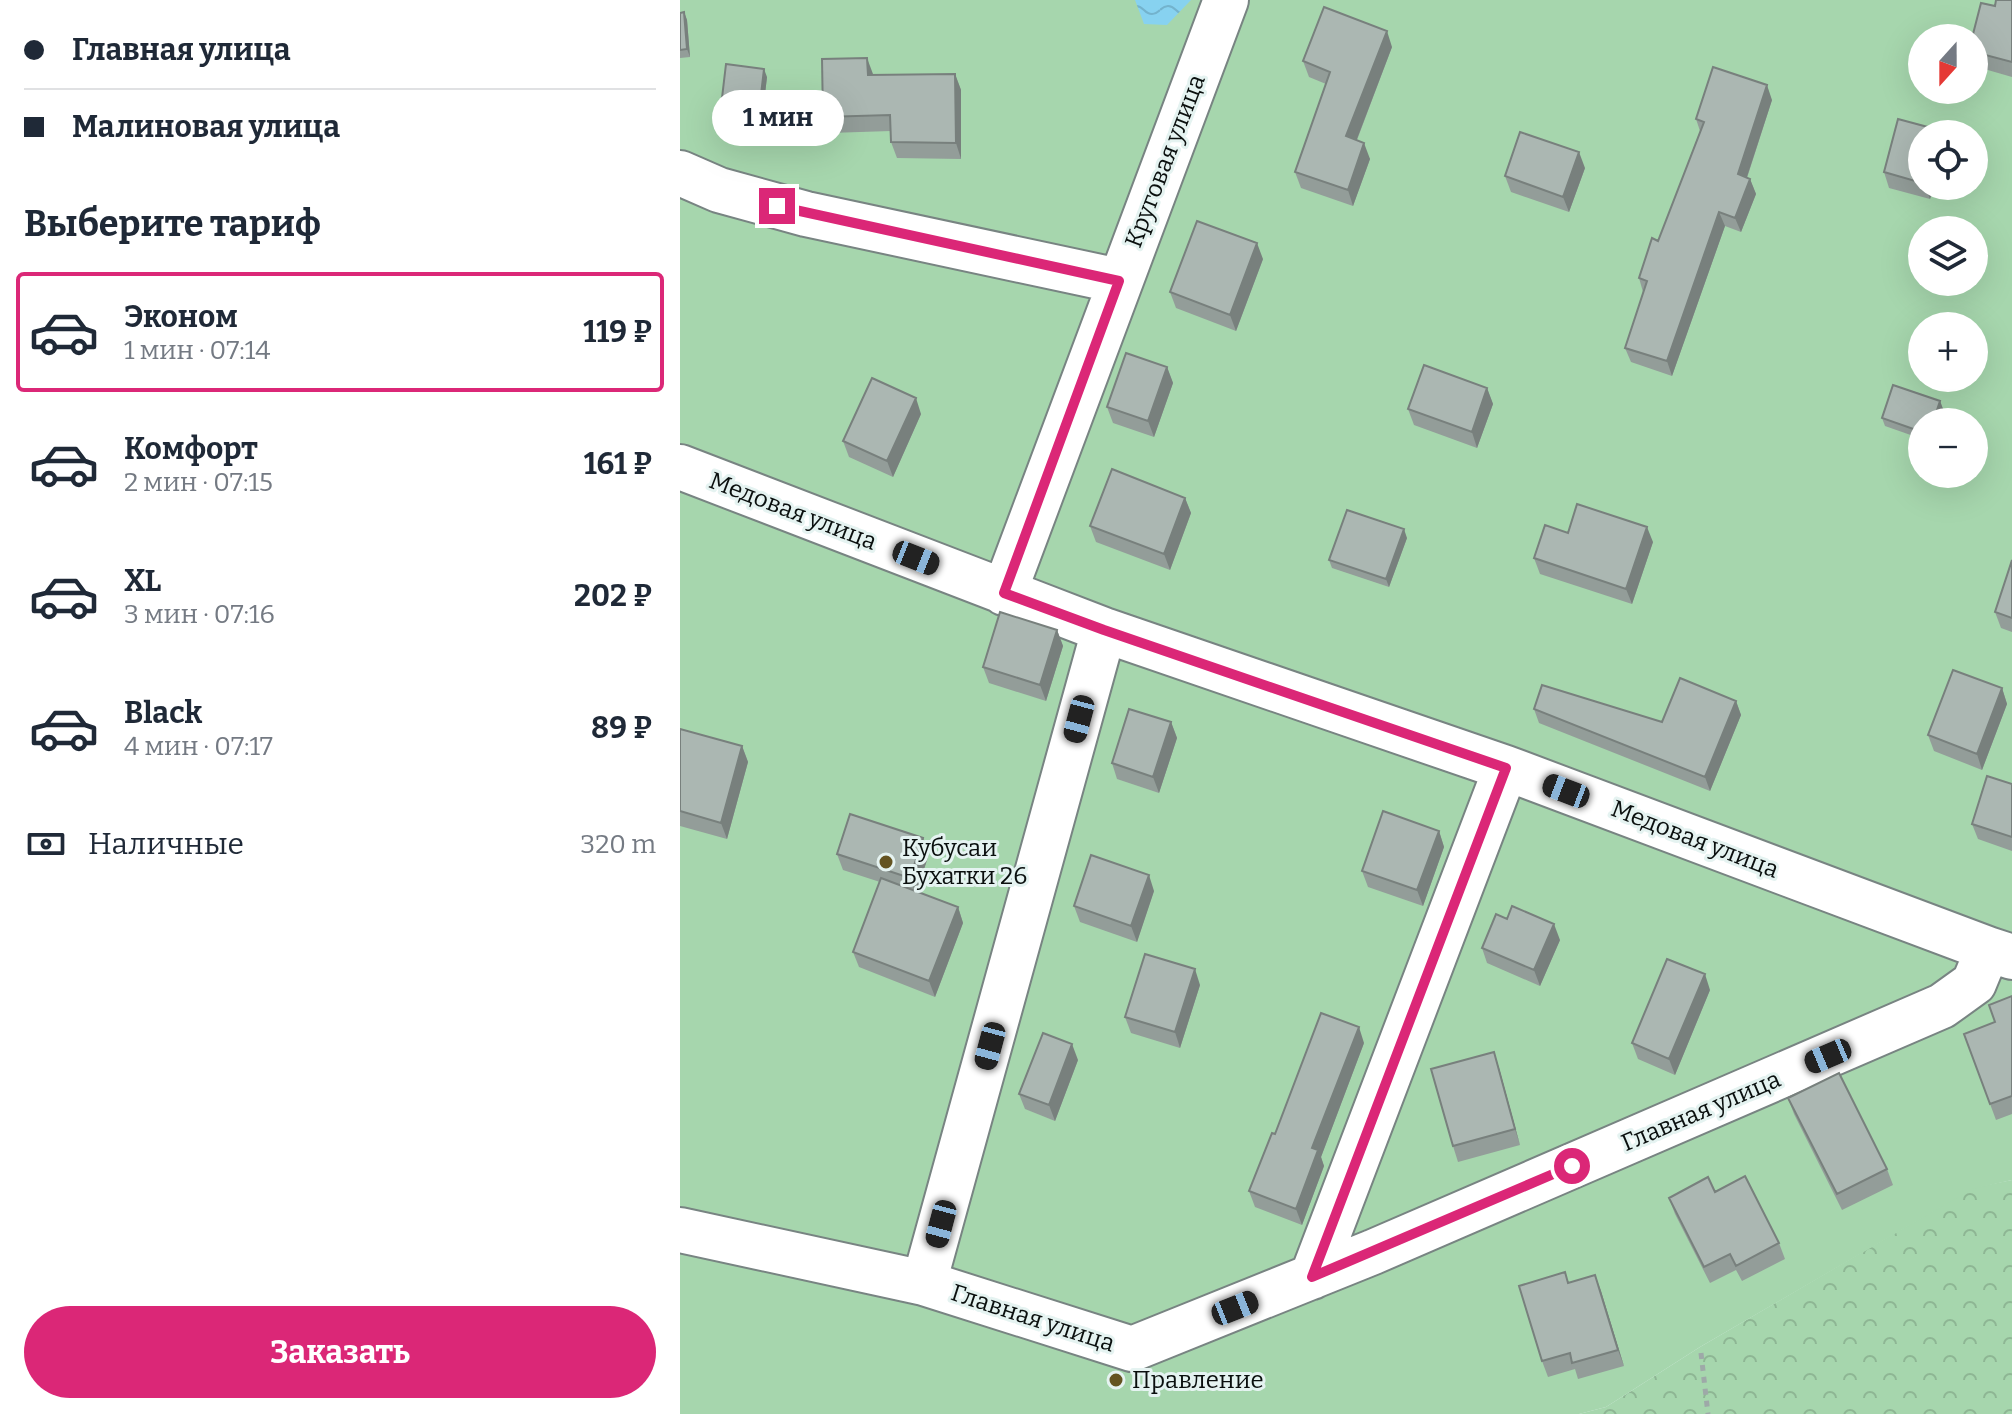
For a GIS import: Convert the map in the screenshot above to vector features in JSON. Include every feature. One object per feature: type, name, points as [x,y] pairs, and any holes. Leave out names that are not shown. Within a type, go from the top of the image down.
[{"type":"street","name":"Круговая улица","points":[[1004,593],[1226,0]]},
{"type":"street","points":[[680,173],[719,190],[806,214],[1119,281]]},
{"type":"street","name":"Медовая улица","points":[[680,467],[1104,630],[1506,768],[2000,953]]},
{"type":"street","points":[[924,1283],[1104,630]]},
{"type":"street","points":[[1312,1277],[1506,768]]},
{"type":"street","name":"Главная улица","points":[[680,1230],[924,1283],[1132,1349],[1312,1277],[1942,1006],[1974,983],[2000,953]]},
{"type":"path","points":[[1701,1353],[1708,1414]]},
{"type":"green space","points":[[680,0],[2012,0],[2012,1180],[1972,1189],[1700,1347],[1606,1407],[1579,1414],[680,1414]]},
{"type":"green space","points":[[2012,1180],[2012,1414],[1579,1414],[1606,1407],[1700,1347],[1972,1188]]},
{"type":"water","points":[[1135,0],[1191,0],[1167,25],[1144,24]]},
{"type":"building","points":[[1996,0],[2012,0],[2012,62],[1988,56],[1988,24],[1976,24],[1981,3],[1995,6]]},
{"type":"building","points":[[1324,7],[1387,31],[1346,136],[1364,143],[1348,190],[1295,172],[1330,72],[1303,61]]},
{"type":"building","points":[[684,12],[687,49],[680,50],[680,13]]},
{"type":"building","points":[[867,58],[868,75],[955,74],[956,143],[891,142],[890,115],[823,117],[822,59]]},
{"type":"building","points":[[726,64],[764,69],[758,120],[720,115]]},
{"type":"building","points":[[1713,67],[1767,85],[1738,174],[1750,179],[1735,218],[1719,212],[1667,361],[1625,348],[1647,281],[1639,278],[1652,238],[1658,241],[1704,122],[1696,119]]},
{"type":"building","points":[[1898,119],[1908,122],[1908,179],[1884,172]]},
{"type":"building","points":[[1520,132],[1579,152],[1563,197],[1505,176]]},
{"type":"building","points":[[1197,221],[1257,243],[1230,315],[1170,292]]},
{"type":"building","points":[[1126,353],[1167,367],[1148,421],[1107,407]]},
{"type":"building","points":[[1424,365],[1487,388],[1472,432],[1408,409]]},
{"type":"building","points":[[872,378],[916,398],[887,461],[843,441]]},
{"type":"building","points":[[1893,385],[1940,401],[1938,408],[1908,408],[1908,427],[1882,418]]},
{"type":"building","points":[[1112,469],[1185,498],[1164,554],[1090,526]]},
{"type":"building","points":[[1577,504],[1647,527],[1626,589],[1534,558],[1545,525],[1568,533]]},
{"type":"building","points":[[1347,510],[1404,529],[1386,579],[1329,560]]},
{"type":"building","points":[[2012,560],[2012,618],[1995,612]]},
{"type":"building","points":[[1000,612],[1057,630],[1040,685],[983,667]]},
{"type":"building","points":[[1953,670],[2002,688],[1977,754],[1928,735]]},
{"type":"building","points":[[1680,678],[1736,701],[1705,777],[1534,709],[1542,685],[1662,722]]},
{"type":"building","points":[[1129,709],[1171,722],[1153,777],[1112,763]]},
{"type":"building","points":[[680,729],[742,746],[721,823],[680,811]]},
{"type":"building","points":[[1987,776],[2012,784],[2012,837],[1972,824]]},
{"type":"building","points":[[1383,811],[1439,831],[1417,890],[1362,871]]},
{"type":"building","points":[[850,814],[923,838],[910,878],[837,854]]},
{"type":"building","points":[[1091,855],[1149,875],[1131,926],[1074,906]]},
{"type":"building","points":[[881,878],[958,907],[929,981],[853,952]]},
{"type":"building","points":[[1512,906],[1554,924],[1534,970],[1482,948],[1496,914],[1507,919]]},
{"type":"building","points":[[1145,954],[1195,969],[1175,1032],[1125,1017]]},
{"type":"building","points":[[1667,959],[1705,974],[1669,1059],[1632,1043]]},
{"type":"building","points":[[2012,996],[2012,1096],[1990,1104],[1964,1034],[1995,1022],[1989,1005]]},
{"type":"building","points":[[1321,1013],[1359,1027],[1312,1148],[1318,1150],[1296,1209],[1249,1191],[1272,1133],[1275,1134]]},
{"type":"building","points":[[1043,1033],[1072,1044],[1049,1105],[1019,1094]]},
{"type":"building","points":[[1494,1052],[1515,1129],[1453,1146],[1431,1069]]},
{"type":"building","points":[[1839,1073],[1887,1169],[1837,1194],[1788,1098]]},
{"type":"building","points":[[1745,1176],[1779,1243],[1736,1266],[1730,1254],[1704,1267],[1669,1198],[1708,1177],[1715,1192]]},
{"type":"building","points":[[1565,1272],[1568,1283],[1595,1275],[1618,1350],[1572,1363],[1570,1353],[1542,1361],[1519,1286]]},
{"type":"place","name":"Кубусаи Бухатки 26","points":[[886,862]]},
{"type":"place","name":"Правление","points":[[1116,1380]]},
{"type":"route","points":[[777,206],[1119,281],[1004,593],[1506,768],[1312,1277],[1572,1166]]}]
